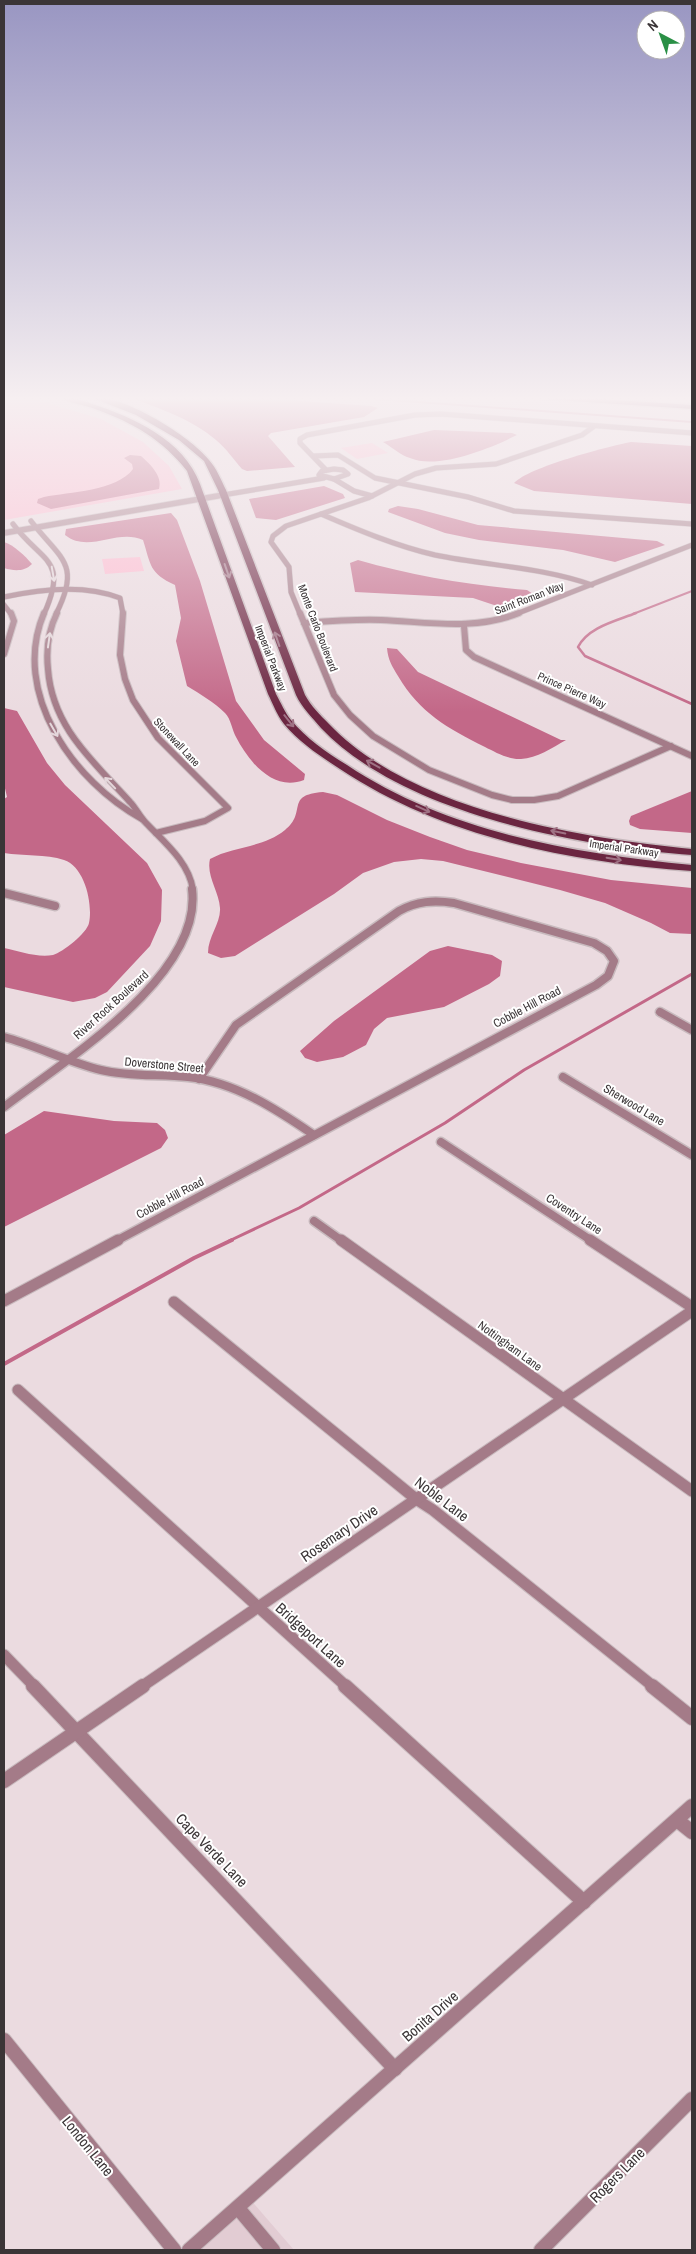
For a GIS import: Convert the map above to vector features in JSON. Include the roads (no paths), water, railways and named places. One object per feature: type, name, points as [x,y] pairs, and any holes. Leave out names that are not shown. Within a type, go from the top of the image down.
[{"type":"main road","name":"Imperial Parkway","points":[[203,502],[272,694],[287,721],[310,744],[338,765],[384,791],[438,815],[490,833],[553,848],[622,860],[692,868]]},
{"type":"main road","name":"Imperial Parkway","points":[[226,502],[283,655],[303,699],[308,708],[330,732],[366,760],[412,785],[453,802],[529,826],[595,840],[692,852]]},
{"type":"street","points":[[4,533],[31,521],[159,502]]},
{"type":"street","points":[[4,526],[36,527],[168,502]]},
{"type":"street","name":"Monte Carlo Boulevard","points":[[354,502],[286,526],[271,539],[272,545],[289,567],[290,589],[334,695],[362,726],[385,744],[413,761],[475,789],[512,800],[534,800],[558,796],[671,746]]},
{"type":"street","points":[[483,502],[514,511],[692,524]]},
{"type":"street","points":[[321,514],[409,548],[470,562],[547,570],[592,585]]},
{"type":"street","name":"River Rock Boulevard","points":[[4,1107],[102,1031],[152,987],[179,952],[190,915],[192,887],[185,868],[142,819],[131,803],[106,780],[79,748],[65,727],[50,691],[48,643],[69,577],[61,556],[31,521]]},
{"type":"street","name":"River Rock Boulevard","points":[[15,527],[48,560],[54,571],[53,591],[39,627],[36,650],[36,675],[47,718],[65,748],[88,776],[121,808],[142,819]]},
{"type":"street","points":[[26,540],[45,537]]},
{"type":"street","points":[[35,549],[53,545]]},
{"type":"street","name":"Saint Roman Way","points":[[304,623],[357,620],[464,626],[497,622],[692,545]]},
{"type":"street","points":[[4,598],[25,592],[66,591]]},
{"type":"street","name":"Stonewall Lane","points":[[66,591],[106,592],[120,598],[124,618],[120,653],[124,678],[132,700],[144,722],[164,747],[226,804],[228,808],[224,813],[214,817],[156,833]]},
{"type":"street","points":[[4,605],[10,611],[14,621],[4,654]]},
{"type":"street","name":"Prince Pierre Way","points":[[464,626],[466,650],[474,656],[692,756]]},
{"type":"street","points":[[4,893],[55,906]]},
{"type":"street","name":"Cobble Hill Road","points":[[4,1301],[602,981],[613,971],[614,961],[601,947],[580,939],[454,903],[433,900],[414,903],[399,911],[236,1025],[199,1079]]},
{"type":"street","points":[[660,1012],[692,1030]]},
{"type":"street","name":"Doverstone Street","points":[[4,1037],[28,1042],[67,1058],[116,1074],[199,1079],[255,1098],[314,1135]]},
{"type":"street","name":"Sherwood Lane","points":[[563,1077],[692,1155]]},
{"type":"street","name":"Coventry Lane","points":[[441,1142],[692,1307]]},
{"type":"street","name":"Nottingham Lane","points":[[314,1221],[562,1400],[692,1491]]},
{"type":"street","name":"Noble Lane","points":[[174,1302],[416,1499],[441,1516],[692,1718]]},
{"type":"street","name":"Rosemary Drive","points":[[4,1781],[692,1310]]},
{"type":"street","name":"Bridgeport Lane","points":[[18,1390],[584,1902]]},
{"type":"street","name":"Cape Verde Lane","points":[[4,1655],[395,2069]]},
{"type":"street","name":"Bonita Drive","points":[[189,2250],[692,1806]]},
{"type":"street","points":[[677,1820],[692,1832]]},
{"type":"street","name":"London Lane","points":[[4,2040],[174,2250]]},
{"type":"street","name":"Rogers Lane","points":[[541,2250],[692,2099]]},
{"type":"street","points":[[238,2208],[274,2250]]},
{"type":"waterway","points":[[633,614],[692,591]]},
{"type":"waterway","points":[[636,613],[611,622],[588,634],[578,647],[585,656],[692,704]]},
{"type":"waterway","points":[[229,1241],[299,1208],[445,1123],[524,1070],[692,974]]},
{"type":"waterway","points":[[4,1364],[194,1258],[232,1240]]}]
